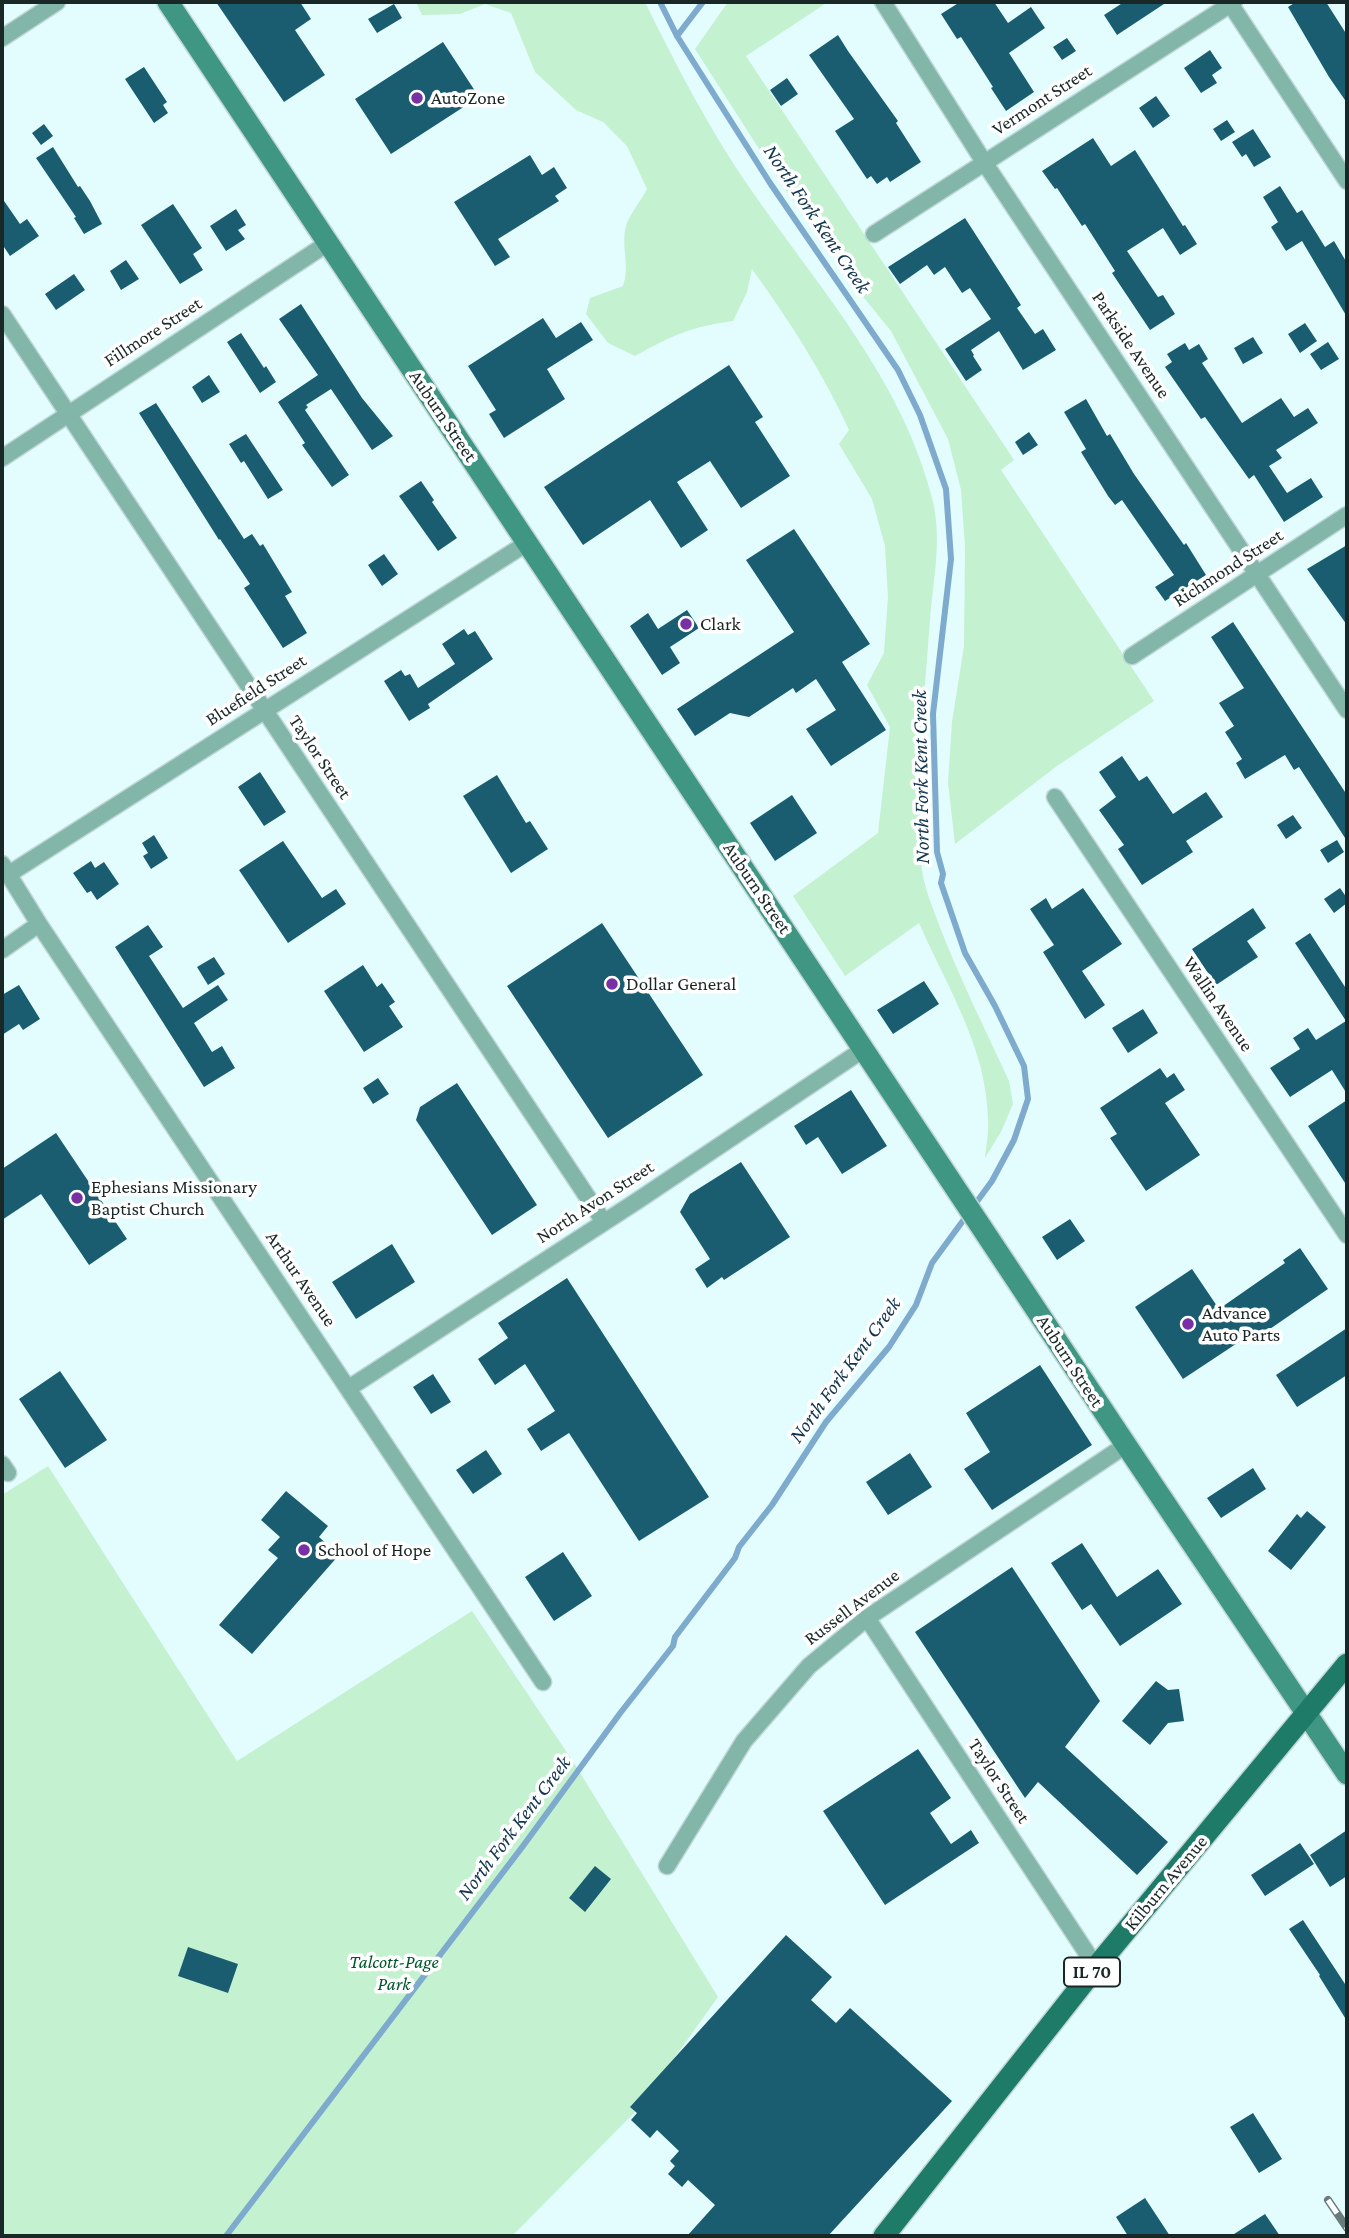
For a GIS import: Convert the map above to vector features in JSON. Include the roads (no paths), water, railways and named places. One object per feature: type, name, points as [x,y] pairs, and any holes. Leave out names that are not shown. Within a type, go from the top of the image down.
[{"type":"main road","name":"Auburn Street","points":[[168,2],[1347,1774]]},
{"type":"main road","name":"Kilburn Avenue","points":[[884,2236],[1097,1967],[1347,1664]]},
{"type":"street","points":[[2,38],[57,2]]},
{"type":"street","name":"Parkside Avenue","points":[[883,2],[984,162],[1347,710]]},
{"type":"street","points":[[1231,3],[1347,181]]},
{"type":"street","name":"Vermont Street","points":[[874,234],[1231,3]]},
{"type":"street","name":"Fillmore Street","points":[[2,458],[328,243]]},
{"type":"street","name":"Taylor Street","points":[[2,314],[604,1222]]},
{"type":"street","name":"Richmond Street","points":[[1132,656],[1347,515]]},
{"type":"street","name":"Bluefield Street","points":[[5,869],[527,543]]},
{"type":"street","name":"Wallin Avenue","points":[[1055,797],[1347,1235]]},
{"type":"street","name":"Arthur Avenue","points":[[5,869],[543,1682]]},
{"type":"street","points":[[2,950],[39,924]]},
{"type":"street","name":"North Avon Street","points":[[349,1388],[864,1049]]},
{"type":"street","name":"Russell Avenue","points":[[667,1866],[744,1741],[809,1666],[867,1618],[1126,1445]]},
{"type":"street","name":"Taylor Street","points":[[867,1618],[1097,1967]]},
{"type":"waterway","name":"North Fork Kent Creek","points":[[226,2236],[673,1646],[675,1637],[735,1558],[739,1547],[772,1505],[826,1422],[889,1347],[916,1305],[932,1263],[992,1181],[1014,1140],[1028,1099],[1024,1066],[965,953],[941,883],[943,874],[937,852],[933,714],[951,559],[946,489],[920,415],[898,370],[770,183],[677,36],[660,2]]},
{"type":"waterway","points":[[677,36],[703,2]]},
{"type":"railway","points":[[1328,2200],[1347,2228]]},
{"type":"place","name":"AutoZone","points":[[417,98]]},
{"type":"place","name":"Clark","points":[[686,624]]},
{"type":"place","name":"Dollar General","points":[[612,984]]},
{"type":"place","name":"Ephesians Missionary Baptist Church","points":[[77,1198]]},
{"type":"place","name":"Advance Auto Parts","points":[[1188,1324]]},
{"type":"place","name":"School of Hope","points":[[304,1550]]},
{"type":"park label","name":"Talcott-Page Park","points":[[394,1973]]}]
